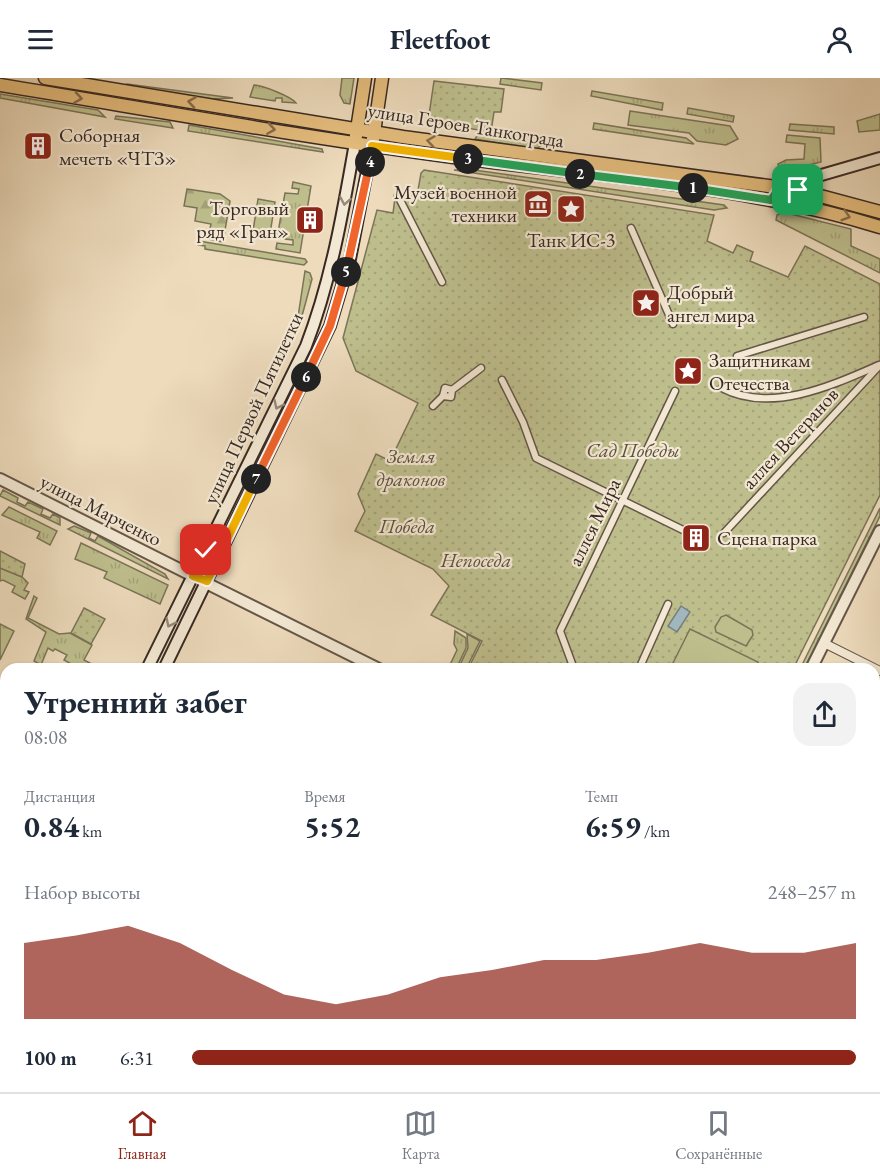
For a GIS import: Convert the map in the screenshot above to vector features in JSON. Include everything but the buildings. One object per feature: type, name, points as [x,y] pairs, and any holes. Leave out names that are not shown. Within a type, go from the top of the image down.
[{"type":"main road","name":"улица Героев Танкограда","points":[[45,78],[116,85],[374,132],[532,156],[780,187],[880,158]]},
{"type":"main road","name":"улица Первой Пятилетки","points":[[150,663],[249,465],[306,346],[320,309],[332,264],[365,78]]},
{"type":"main road","name":"улица Первой Пятилетки","points":[[167,663],[330,326],[350,260],[372,146],[382,78]]},
{"type":"main road","name":"улица Героев Танкограда","points":[[0,85],[372,146],[771,200],[836,213],[880,227]]},
{"type":"main road","points":[[113,104],[116,85]]},
{"type":"main road","points":[[771,200],[780,187],[880,212]]},
{"type":"main road","name":"улица Марченко","points":[[0,479],[367,663]]},
{"type":"main road","points":[[814,663],[880,531]]},
{"type":"street","points":[[398,196],[442,282]]},
{"type":"street","points":[[631,228],[673,324]]},
{"type":"street","points":[[737,356],[864,317]]},
{"type":"street","points":[[722,388],[744,398],[756,400],[791,395],[847,379],[880,365]]},
{"type":"street","name":"аллея Ветеранов","points":[[724,533],[880,365]]},
{"type":"street","points":[[433,406],[443,396],[451,397],[452,390],[481,368]]},
{"type":"street","points":[[502,380],[520,414],[536,458],[683,530]]},
{"type":"street","name":"аллея Мира","points":[[572,663],[560,631],[675,391]]},
{"type":"street","points":[[642,663],[668,604]]},
{"type":"street","points":[[824,643],[865,663]]},
{"type":"green space","points":[[342,78],[354,78],[350,104],[344,103],[340,95]]},
{"type":"green space","points":[[501,78],[542,83],[541,90],[500,84]]},
{"type":"green space","points":[[434,81],[504,89],[501,112],[494,112],[491,132],[428,122]]},
{"type":"green space","points":[[127,84],[233,98],[212,99],[127,86]]},
{"type":"green space","points":[[254,85],[276,92],[296,103],[282,102],[282,98],[276,98],[275,101],[250,97]]},
{"type":"green space","points":[[592,91],[663,103],[662,110],[591,96]]},
{"type":"green space","points":[[0,94],[98,110],[105,117],[0,98]]},
{"type":"green space","points":[[688,108],[734,116],[733,122],[687,114]]},
{"type":"green space","points":[[630,111],[730,126],[738,139],[726,145],[697,141],[689,133],[628,125]]},
{"type":"green space","points":[[880,114],[880,130],[859,132],[857,121]]},
{"type":"green space","points":[[116,116],[170,122],[173,128],[115,119]]},
{"type":"green space","points":[[594,123],[686,138],[694,144],[593,129]]},
{"type":"green space","points":[[790,124],[834,127],[834,134],[789,130]]},
{"type":"green space","points":[[189,125],[322,149],[323,152],[188,131]]},
{"type":"green space","points":[[478,134],[542,145],[536,149],[475,139]]},
{"type":"green space","points":[[787,135],[820,138],[821,162],[781,172],[778,164],[786,160],[804,159],[805,144],[786,142]]},
{"type":"green space","name":"Сад Победы","points":[[424,170],[714,215],[707,241],[733,253],[737,245],[753,252],[750,261],[788,277],[805,246],[880,284],[880,495],[796,663],[471,663],[482,641],[431,615],[449,586],[433,569],[355,531],[365,511],[358,494],[376,454],[390,461],[418,403],[356,371],[343,338],[377,210],[393,213],[395,198],[401,194],[417,196],[421,173]]},
{"type":"green space","points":[[454,170],[474,170],[724,205],[727,208],[714,210]]},
{"type":"green space","points":[[293,182],[311,186],[300,253],[276,249],[277,243],[293,245],[293,240],[277,238],[285,193],[298,194],[299,189],[292,188]]},
{"type":"green space","points":[[187,189],[220,194],[230,201],[223,242],[208,239],[211,224],[195,221],[197,208],[184,206]]},
{"type":"green space","points":[[258,199],[275,202],[270,234],[253,231]]},
{"type":"green space","points":[[783,212],[851,229],[851,246],[880,259],[880,273],[776,220],[777,215]]},
{"type":"green space","points":[[199,241],[305,259],[307,262],[304,265],[205,249],[205,246],[198,245]]},
{"type":"green space","points":[[305,271],[310,273],[312,279],[299,327],[296,330]]},
{"type":"green space","points":[[3,490],[18,498],[17,502],[25,506],[28,502],[43,509],[41,514],[50,518],[53,514],[60,518],[60,525],[0,496]]},
{"type":"green space","points":[[9,507],[57,531],[50,545],[37,538],[40,532],[2,515]]},
{"type":"green space","points":[[880,508],[880,516],[807,663],[803,663]]},
{"type":"green space","points":[[74,526],[91,533],[89,538],[95,541],[98,536],[165,574],[168,579],[68,529]]},
{"type":"green space","points":[[81,543],[168,585],[160,604],[104,578],[107,572],[75,559]]},
{"type":"green space","points":[[0,551],[25,564],[22,577],[0,568]]},
{"type":"green space","points":[[0,568],[22,577],[28,583],[24,590],[29,592],[25,599],[12,592],[15,586],[3,580],[0,581]]},
{"type":"green space","points":[[34,596],[37,598],[28,618],[59,634],[70,633],[92,645],[84,660],[90,663],[69,663],[64,660],[67,655],[48,648],[42,663],[34,661],[46,632],[26,619]]},
{"type":"green space","points":[[84,608],[105,619],[91,644],[71,633]]},
{"type":"green space","points":[[726,615],[752,630],[753,635],[746,646],[716,632],[715,627],[721,617]]},
{"type":"green space","points":[[0,624],[14,631],[0,660]]},
{"type":"green space","points":[[690,629],[758,662],[757,663],[673,663]]},
{"type":"green space","points":[[455,631],[466,638],[466,648],[459,663],[451,663],[457,650],[454,644]]},
{"type":"green space","points":[[467,634],[480,641],[469,663],[461,663],[468,648]]},
{"type":"water","points":[[681,606],[690,612],[677,632],[668,626]]},
{"type":"place","name":"Соборная мечеть «ЧТЗ»","points":[[38,146]]},
{"type":"place","name":"Музей военной техники","points":[[538,204]]},
{"type":"place","name":"Танк ИС-3","points":[[571,209]]},
{"type":"place","name":"Торговый ряд «Гран»","points":[[310,220]]},
{"type":"place","name":"Добрый ангел мира","points":[[646,303]]},
{"type":"place","name":"Защитникам Отечества","points":[[688,371]]},
{"type":"place","name":"Сцена парка","points":[[696,538]]},
{"type":"route","points":[[206,550],[193,576],[206,583],[330,326],[350,260],[372,146],[771,200],[780,187],[798,190]]},
{"type":"park label","name":"Земля драконов","points":[[411,468]]},
{"type":"park label","name":"Победа","points":[[407,526]]},
{"type":"park label","name":"Непоседа","points":[[476,560]]}]
